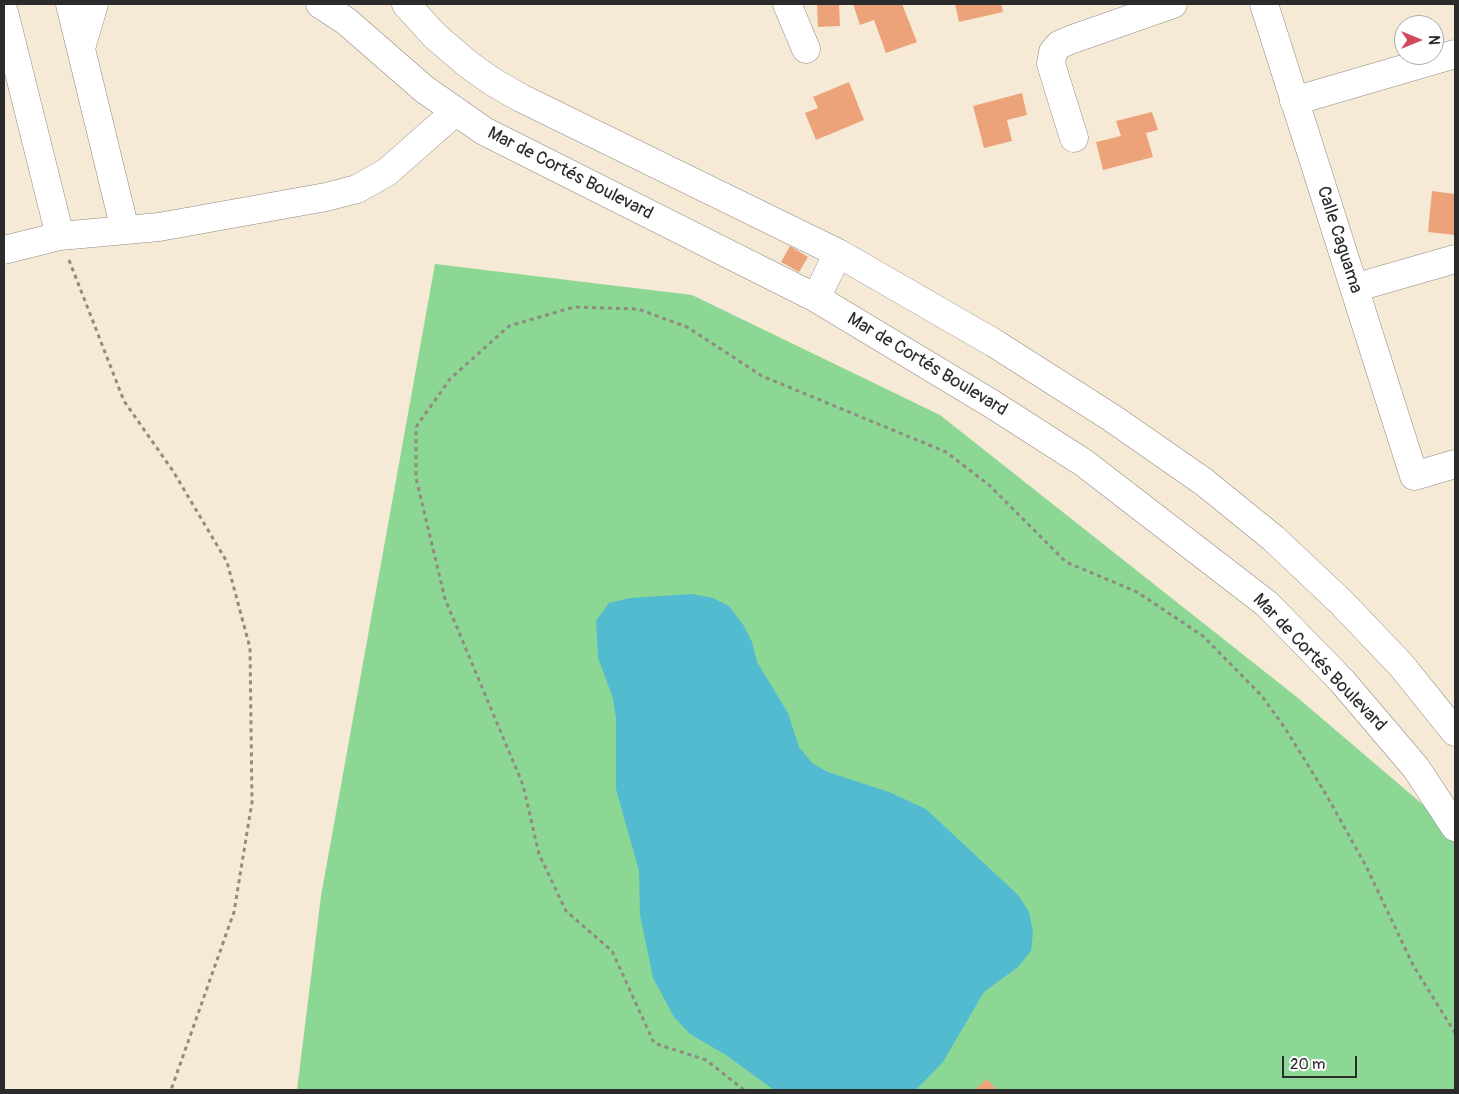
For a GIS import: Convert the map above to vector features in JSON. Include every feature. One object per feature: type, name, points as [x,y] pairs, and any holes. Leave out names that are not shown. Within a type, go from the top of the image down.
[{"type":"street","points":[[70,4],[125,230]]},
{"type":"street","points":[[81,49],[94,4]]},
{"type":"street","name":"Mar de Cortés Boulevard","points":[[320,4],[346,21],[424,90],[454,112],[519,149],[816,298],[984,399],[1084,463],[1267,604],[1342,681],[1416,768],[1455,827]]},
{"type":"street","points":[[406,4],[435,36],[468,66],[493,82],[521,98],[838,254],[994,343],[1112,418],[1204,482],[1273,538],[1342,602],[1401,665],[1455,732]]},
{"type":"street","points":[[787,4],[806,49]]},
{"type":"street","points":[[1074,138],[1051,64],[1053,52],[1059,45],[1070,40],[1173,4]]},
{"type":"street","name":"Calle Caguama","points":[[1264,4],[1414,476],[1455,464]]},
{"type":"street","points":[[4,12],[60,236]]},
{"type":"street","points":[[1294,100],[1455,54]]},
{"type":"street","points":[[4,250],[60,236],[125,230],[226,215],[326,197],[357,189],[387,172],[454,112]]},
{"type":"street","points":[[816,298],[838,254]]},
{"type":"street","points":[[1354,288],[1455,259]]},
{"type":"path","points":[[60,236],[124,401],[173,471],[227,562],[250,648],[252,802],[234,912],[171,1090]]},
{"type":"path","points":[[744,1090],[706,1060],[654,1043],[612,951],[566,911],[539,854],[522,786],[446,599],[416,478],[416,427],[450,379],[508,326],[574,307],[638,309],[687,327],[762,376],[946,452],[989,485],[1066,562],[1137,592],[1203,636],[1261,695],[1285,728],[1324,791],[1366,866],[1413,966],[1455,1033]]},
{"type":"green space","points":[[435,264],[692,295],[940,415],[1298,698],[1455,832],[1455,1090],[297,1090],[321,896]]},
{"type":"water","points":[[692,594],[713,598],[729,606],[744,626],[752,642],[757,662],[788,713],[799,747],[812,763],[828,772],[889,792],[926,809],[1018,895],[1029,912],[1033,932],[1031,951],[1018,967],[984,992],[943,1062],[916,1090],[774,1090],[726,1055],[690,1034],[674,1017],[653,978],[640,915],[639,871],[616,789],[616,719],[613,698],[598,658],[596,621],[609,603],[630,598]]},
{"type":"building","points":[[817,4],[839,4],[840,26],[818,27]]},
{"type":"building","points":[[853,4],[902,4],[917,42],[886,53],[874,20],[860,25]]},
{"type":"building","points":[[955,4],[1001,4],[1003,12],[959,22]]},
{"type":"building","points":[[849,82],[864,120],[816,140],[805,113],[818,108],[813,97]]},
{"type":"building","points":[[1022,93],[1027,115],[1007,120],[1012,141],[984,148],[973,106]]},
{"type":"building","points":[[1152,112],[1158,130],[1146,133],[1153,157],[1103,170],[1096,142],[1121,136],[1116,121]]},
{"type":"building","points":[[1432,191],[1455,194],[1455,235],[1428,232]]},
{"type":"building","points":[[790,246],[808,257],[799,272],[781,262]]},
{"type":"building","points":[[987,1079],[997,1090],[974,1090]]}]
